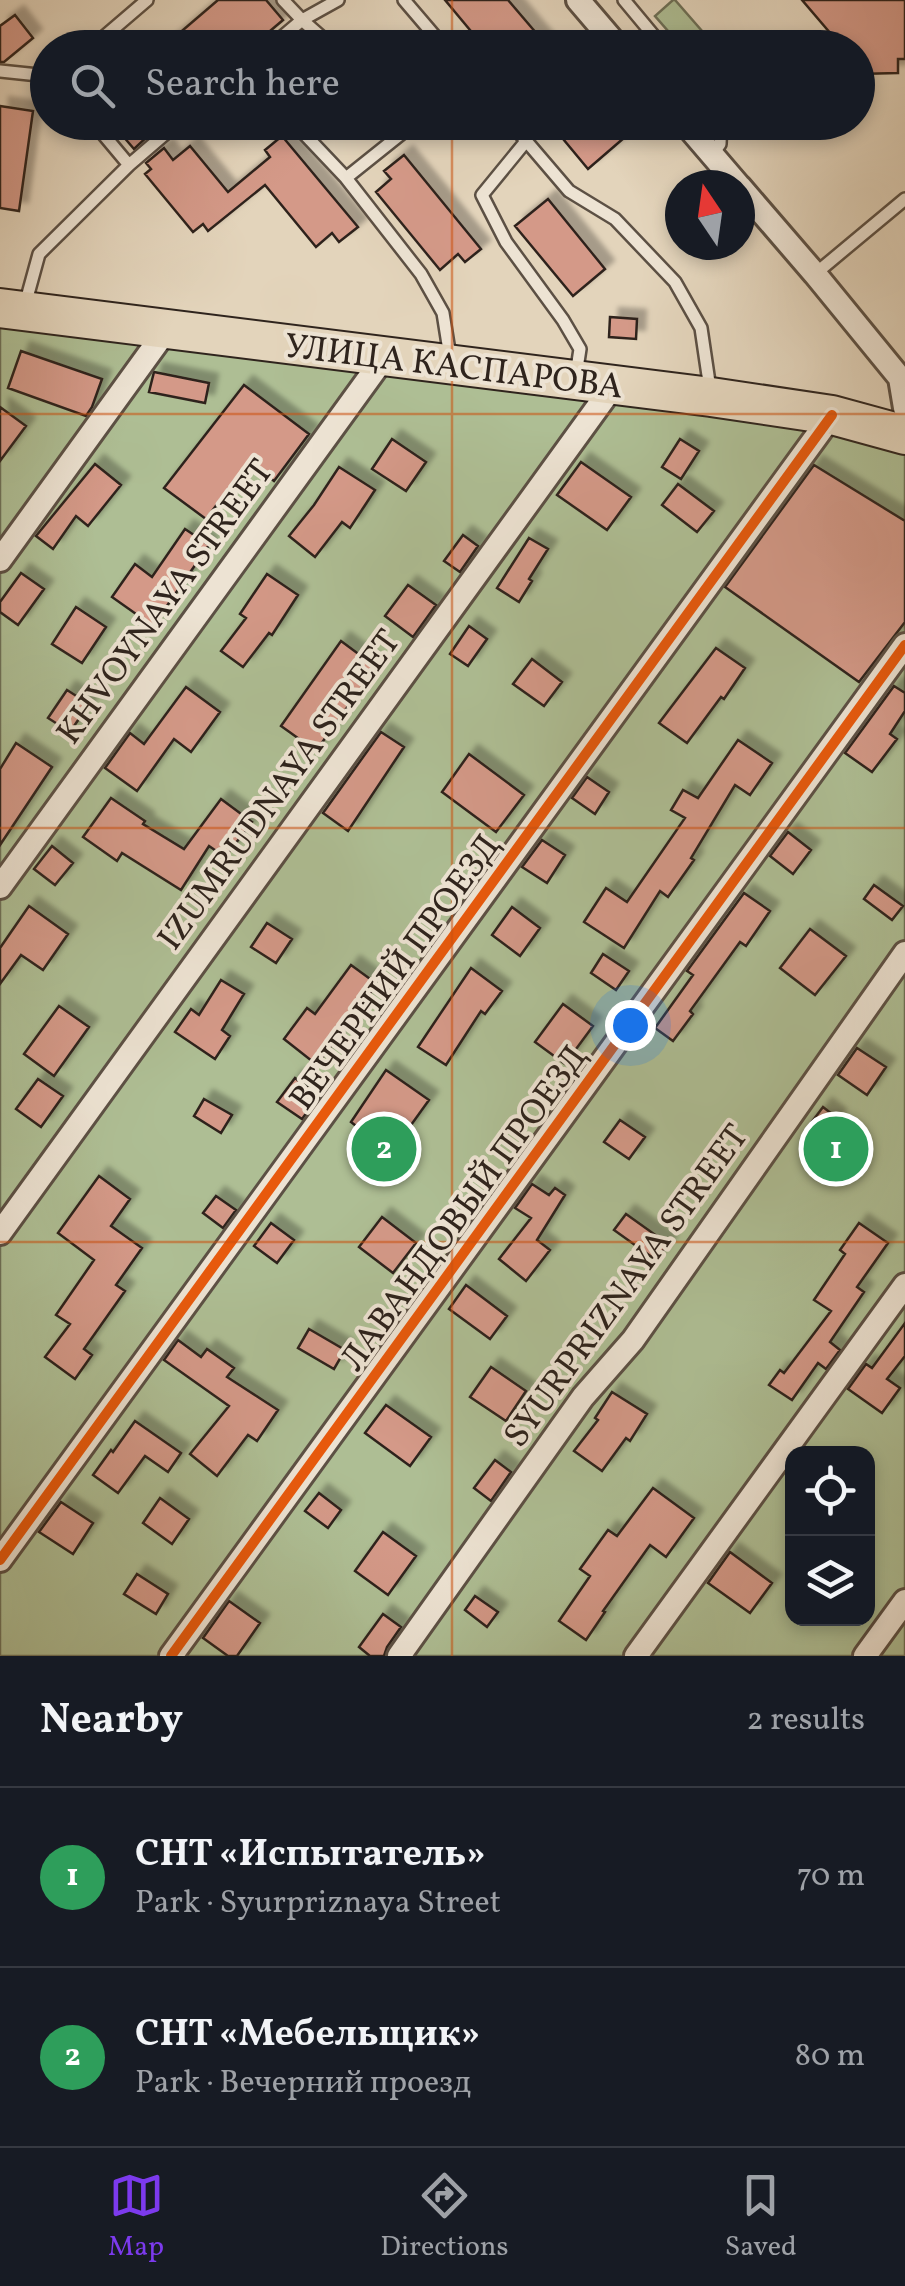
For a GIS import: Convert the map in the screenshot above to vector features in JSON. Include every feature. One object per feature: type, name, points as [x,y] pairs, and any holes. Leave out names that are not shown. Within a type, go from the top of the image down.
[{"type":"main road","name":"УЛИЦА КАСПАРОВА","points":[[12,309],[711,397],[832,415],[905,435]]},
{"type":"street","points":[[578,0],[604,30]]},
{"type":"street","points":[[699,140],[725,170]]},
{"type":"street","points":[[755,204],[900,378],[905,408]]},
{"type":"street","points":[[0,560],[167,329]]},
{"type":"street","name":"KHVOYNAYA STREET","points":[[0,887],[385,356]]},
{"type":"street","name":"IZUMRUDNAYA STREET","points":[[0,1234],[613,386]]},
{"type":"street","name":"ВЕЧЕРНИЙ ПРОЕЗД","points":[[0,1560],[832,415]]},
{"type":"street","name":"ЛАВАНДОВЫЙ ПРОЕЗД","points":[[171,1656],[905,645]]},
{"type":"street","name":"SYURPRIZNAYA STREET","points":[[399,1656],[583,1397],[633,1340],[905,953]]},
{"type":"street","points":[[636,1656],[905,1286]]},
{"type":"street","points":[[865,1656],[905,1601]]},
{"type":"lane","points":[[112,30],[147,0]]},
{"type":"lane","points":[[283,0],[313,30]]},
{"type":"lane","points":[[290,30],[338,0]]},
{"type":"lane","points":[[404,0],[429,30]]},
{"type":"lane","points":[[624,0],[649,30]]},
{"type":"lane","points":[[0,70],[30,74]]},
{"type":"lane","points":[[108,140],[129,165]]},
{"type":"lane","points":[[12,309],[39,254],[159,140]]},
{"type":"lane","points":[[310,140],[346,178],[421,274],[443,313],[451,366]]},
{"type":"lane","points":[[346,178],[394,140]]},
{"type":"lane","points":[[576,380],[580,348],[506,242],[482,194],[526,140],[569,191],[615,219],[676,282],[701,328],[711,397]]},
{"type":"lane","points":[[712,155],[720,140]]},
{"type":"lane","points":[[816,274],[903,204]]},
{"type":"green space","points":[[675,0],[701,30],[667,30],[655,16]]},
{"type":"green space","points":[[0,308],[905,435],[905,1656],[0,1656]]},
{"type":"building","points":[[218,0],[266,0],[283,20],[271,30],[183,30]]},
{"type":"building","points":[[445,0],[508,0],[534,30],[470,30]]},
{"type":"building","points":[[802,0],[905,0],[905,59],[898,59],[898,73],[875,74],[875,30],[828,30]]},
{"type":"building","points":[[15,15],[30,34],[30,40],[4,62],[0,62],[0,26]]},
{"type":"building","points":[[0,106],[30,111],[30,132],[19,211],[0,208]]},
{"type":"building","points":[[126,140],[144,140],[134,149]]},
{"type":"building","points":[[277,140],[285,140],[358,227],[339,242],[332,233],[316,247],[265,185],[208,231],[203,224],[193,232],[145,174],[151,169],[146,163],[164,148],[173,160],[190,146],[228,192],[270,157],[265,150]]},
{"type":"building","points":[[564,140],[622,140],[588,169]]},
{"type":"building","points":[[404,155],[481,249],[465,262],[458,254],[440,270],[376,192],[391,179],[384,171]]},
{"type":"building","points":[[548,199],[605,269],[573,296],[515,226]]},
{"type":"building","points":[[610,317],[637,319],[636,339],[609,337]]},
{"type":"building","points":[[21,351],[102,379],[86,416],[8,388]]},
{"type":"building","points":[[154,372],[209,383],[205,403],[149,392]]},
{"type":"building","points":[[244,385],[309,434],[274,481],[249,462],[206,519],[164,488]]},
{"type":"building","points":[[0,407],[26,426],[0,461]]},
{"type":"building","points":[[392,439],[426,462],[406,491],[372,469]]},
{"type":"building","points":[[680,439],[699,451],[681,479],[662,467]]},
{"type":"building","points":[[581,462],[631,497],[607,530],[557,495]]},
{"type":"building","points":[[95,464],[121,485],[88,526],[76,516],[53,549],[36,536]]},
{"type":"building","points":[[814,465],[905,521],[905,622],[859,682],[725,587]]},
{"type":"building","points":[[339,467],[375,490],[350,528],[342,522],[315,557],[289,536]]},
{"type":"building","points":[[678,484],[714,511],[697,532],[662,505]]},
{"type":"building","points":[[185,529],[209,545],[153,626],[112,597],[135,564],[152,577]]},
{"type":"building","points":[[463,535],[478,546],[460,572],[444,561]]},
{"type":"building","points":[[529,538],[548,549],[519,602],[497,588]]},
{"type":"building","points":[[21,573],[44,589],[18,625],[0,612],[0,602]]},
{"type":"building","points":[[267,574],[298,595],[272,635],[269,633],[243,667],[221,651],[246,618],[240,614]]},
{"type":"building","points":[[408,585],[436,605],[413,637],[385,616]]},
{"type":"building","points":[[76,607],[106,627],[82,663],[52,644]]},
{"type":"building","points":[[469,626],[487,639],[468,666],[450,654]]},
{"type":"building","points":[[341,641],[376,667],[316,751],[281,726]]},
{"type":"building","points":[[716,648],[745,668],[687,743],[659,723]]},
{"type":"building","points":[[532,659],[562,682],[544,706],[513,684]]},
{"type":"building","points":[[894,686],[905,693],[905,711],[890,734],[897,739],[872,772],[845,753]]},
{"type":"building","points":[[186,687],[220,712],[191,752],[174,739],[137,791],[105,768],[130,733],[144,744]]},
{"type":"building","points":[[67,690],[89,704],[70,732],[48,718]]},
{"type":"building","points":[[381,732],[404,747],[348,831],[323,813]]},
{"type":"building","points":[[738,740],[772,763],[750,795],[735,785],[691,858],[694,860],[668,897],[660,891],[624,948],[584,922],[606,888],[627,902],[685,818],[671,810],[683,790],[698,798]]},
{"type":"building","points":[[16,743],[52,767],[0,845],[0,769]]},
{"type":"building","points":[[469,754],[524,795],[496,832],[442,792]]},
{"type":"building","points":[[587,777],[609,792],[595,814],[572,798]]},
{"type":"building","points":[[111,798],[184,849],[221,799],[252,822],[225,857],[209,846],[181,890],[122,853],[117,861],[83,837]]},
{"type":"building","points":[[788,832],[811,850],[793,874],[770,856]]},
{"type":"building","points":[[542,840],[565,855],[547,883],[522,867]]},
{"type":"building","points":[[52,846],[73,863],[55,885],[34,869]]},
{"type":"building","points":[[874,885],[903,906],[892,920],[864,899]]},
{"type":"building","points":[[744,893],[770,911],[746,946],[740,942],[673,1041],[655,1028],[693,975],[687,971]]},
{"type":"building","points":[[29,906],[68,934],[43,970],[21,955],[0,984],[0,948]]},
{"type":"building","points":[[512,907],[540,928],[520,956],[492,935]]},
{"type":"building","points":[[267,923],[292,939],[276,963],[251,947]]},
{"type":"building","points":[[810,929],[846,956],[815,995],[780,968]]},
{"type":"building","points":[[603,954],[629,971],[616,990],[591,973]]},
{"type":"building","points":[[351,965],[377,984],[317,1065],[284,1039],[307,1008],[315,1014]]},
{"type":"building","points":[[471,968],[502,991],[485,1014],[481,1011],[446,1065],[418,1047]]},
{"type":"building","points":[[221,980],[244,994],[222,1030],[230,1036],[215,1059],[175,1032],[191,1009],[199,1015]]},
{"type":"building","points":[[563,1004],[593,1026],[565,1064],[535,1042]]},
{"type":"building","points":[[59,1006],[89,1027],[54,1076],[24,1054]]},
{"type":"building","points":[[857,1048],[886,1067],[867,1095],[838,1075]]},
{"type":"building","points":[[386,1070],[429,1100],[406,1132],[384,1116],[369,1136],[351,1122]]},
{"type":"building","points":[[295,1078],[319,1096],[302,1119],[277,1102]]},
{"type":"building","points":[[38,1079],[63,1096],[41,1127],[16,1109]]},
{"type":"building","points":[[204,1099],[232,1115],[221,1133],[194,1116]]},
{"type":"building","points":[[823,1107],[837,1118],[820,1142],[805,1131]]},
{"type":"building","points":[[620,1120],[645,1137],[629,1159],[604,1142]]},
{"type":"building","points":[[99,1176],[130,1199],[111,1226],[142,1248],[116,1285],[125,1291],[84,1349],[92,1355],[75,1379],[45,1357],[70,1324],[56,1315],[94,1260],[58,1233]]},
{"type":"building","points":[[532,1184],[549,1195],[555,1188],[565,1195],[537,1240],[550,1250],[526,1281],[499,1259],[531,1218],[515,1208]]},
{"type":"building","points":[[216,1196],[236,1210],[223,1228],[203,1213]]},
{"type":"building","points":[[626,1214],[668,1244],[656,1260],[614,1230]]},
{"type":"building","points":[[382,1217],[416,1243],[393,1273],[359,1247]]},
{"type":"building","points":[[271,1223],[294,1240],[277,1263],[254,1246]]},
{"type":"building","points":[[859,1223],[888,1243],[857,1287],[864,1292],[830,1342],[840,1350],[826,1369],[818,1363],[792,1400],[769,1385],[780,1370],[784,1373],[831,1311],[814,1300],[845,1254],[840,1250]]},
{"type":"building","points":[[466,1285],[507,1316],[490,1339],[449,1309]]},
{"type":"building","points":[[905,1323],[905,1356],[887,1379],[900,1388],[882,1413],[848,1389],[866,1364],[872,1368]]},
{"type":"building","points":[[309,1329],[345,1350],[334,1369],[298,1348]]},
{"type":"building","points":[[178,1340],[201,1357],[207,1349],[234,1368],[227,1377],[278,1410],[257,1441],[248,1435],[217,1476],[190,1454],[229,1406],[164,1360]]},
{"type":"building","points":[[491,1367],[526,1391],[506,1421],[470,1397]]},
{"type":"building","points":[[612,1392],[647,1414],[630,1441],[626,1438],[602,1471],[574,1451],[598,1420],[595,1418]]},
{"type":"building","points":[[386,1405],[431,1437],[410,1466],[365,1433]]},
{"type":"building","points":[[135,1421],[181,1453],[168,1472],[145,1456],[118,1493],[93,1475]]},
{"type":"building","points":[[495,1460],[511,1472],[491,1501],[474,1488]]},
{"type":"building","points":[[653,1488],[694,1518],[666,1557],[650,1545],[586,1640],[559,1621],[590,1576],[580,1569],[608,1530],[617,1536]]},
{"type":"building","points":[[319,1493],[341,1510],[328,1528],[305,1511]]},
{"type":"building","points":[[160,1498],[189,1519],[172,1544],[143,1523]]},
{"type":"building","points":[[61,1502],[93,1523],[73,1554],[39,1532]]},
{"type":"building","points":[[383,1532],[416,1556],[388,1595],[355,1571]]},
{"type":"building","points":[[730,1552],[772,1583],[750,1613],[708,1583]]},
{"type":"building","points":[[137,1574],[168,1594],[156,1614],[124,1594]]},
{"type":"building","points":[[475,1596],[498,1612],[487,1627],[465,1610]]},
{"type":"building","points":[[229,1601],[260,1623],[237,1656],[228,1656],[203,1638]]},
{"type":"building","points":[[383,1614],[401,1627],[384,1656],[370,1656],[359,1647]]},
{"type":"cycle path","points":[[0,1560],[832,415]]},
{"type":"cycle path","points":[[171,1656],[905,645]]},
{"type":"place","name":"СНТ «Мебельщик»","points":[[384,1149]]},
{"type":"place","name":"СНТ «Испытатель»","points":[[836,1149]]}]
